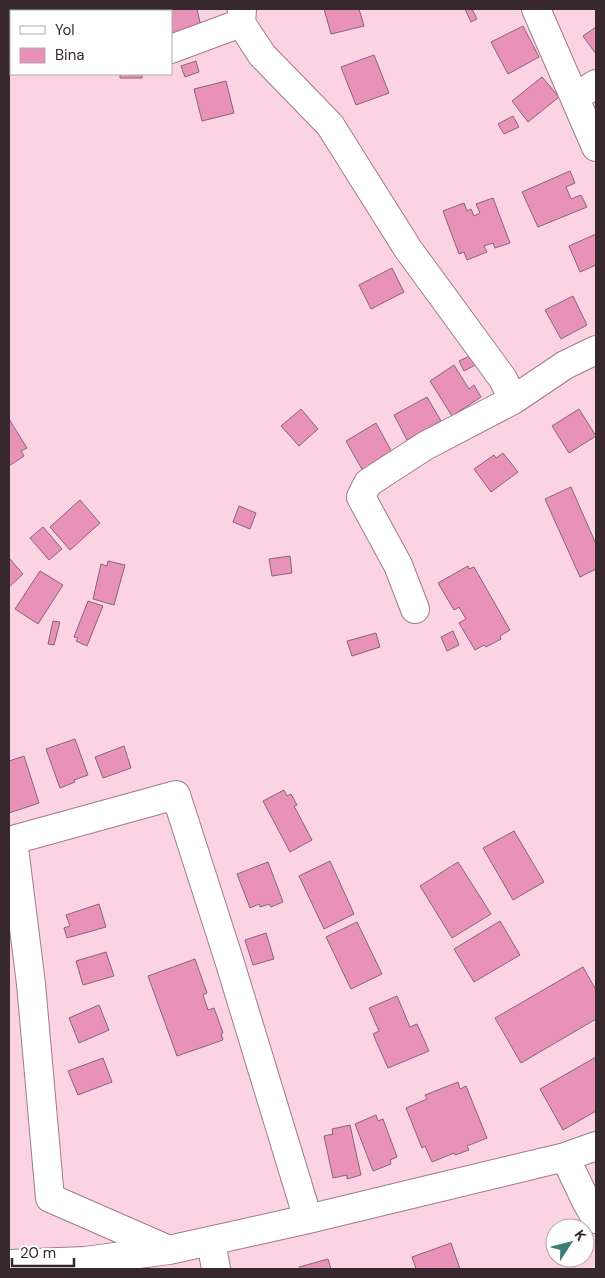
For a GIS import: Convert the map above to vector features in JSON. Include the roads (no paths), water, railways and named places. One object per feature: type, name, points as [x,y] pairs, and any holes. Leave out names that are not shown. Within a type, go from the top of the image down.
[{"type":"street","points":[[536,9],[586,90],[596,147]]},
{"type":"street","points":[[172,49],[241,16],[262,55],[330,124],[408,249],[503,378],[513,400]]},
{"type":"street","points":[[415,609],[398,565],[361,497],[368,483],[425,446],[513,400],[565,365],[596,350]]},
{"type":"street","points":[[169,1250],[50,1198],[31,984],[11,841],[176,795],[229,960],[308,1220]]},
{"type":"street","points":[[9,1264],[53,1266],[169,1250],[308,1220],[565,1157],[596,1146]]},
{"type":"street","points":[[565,1157],[596,1219]]},
{"type":"street","points":[[211,1241],[216,1269]]}]
